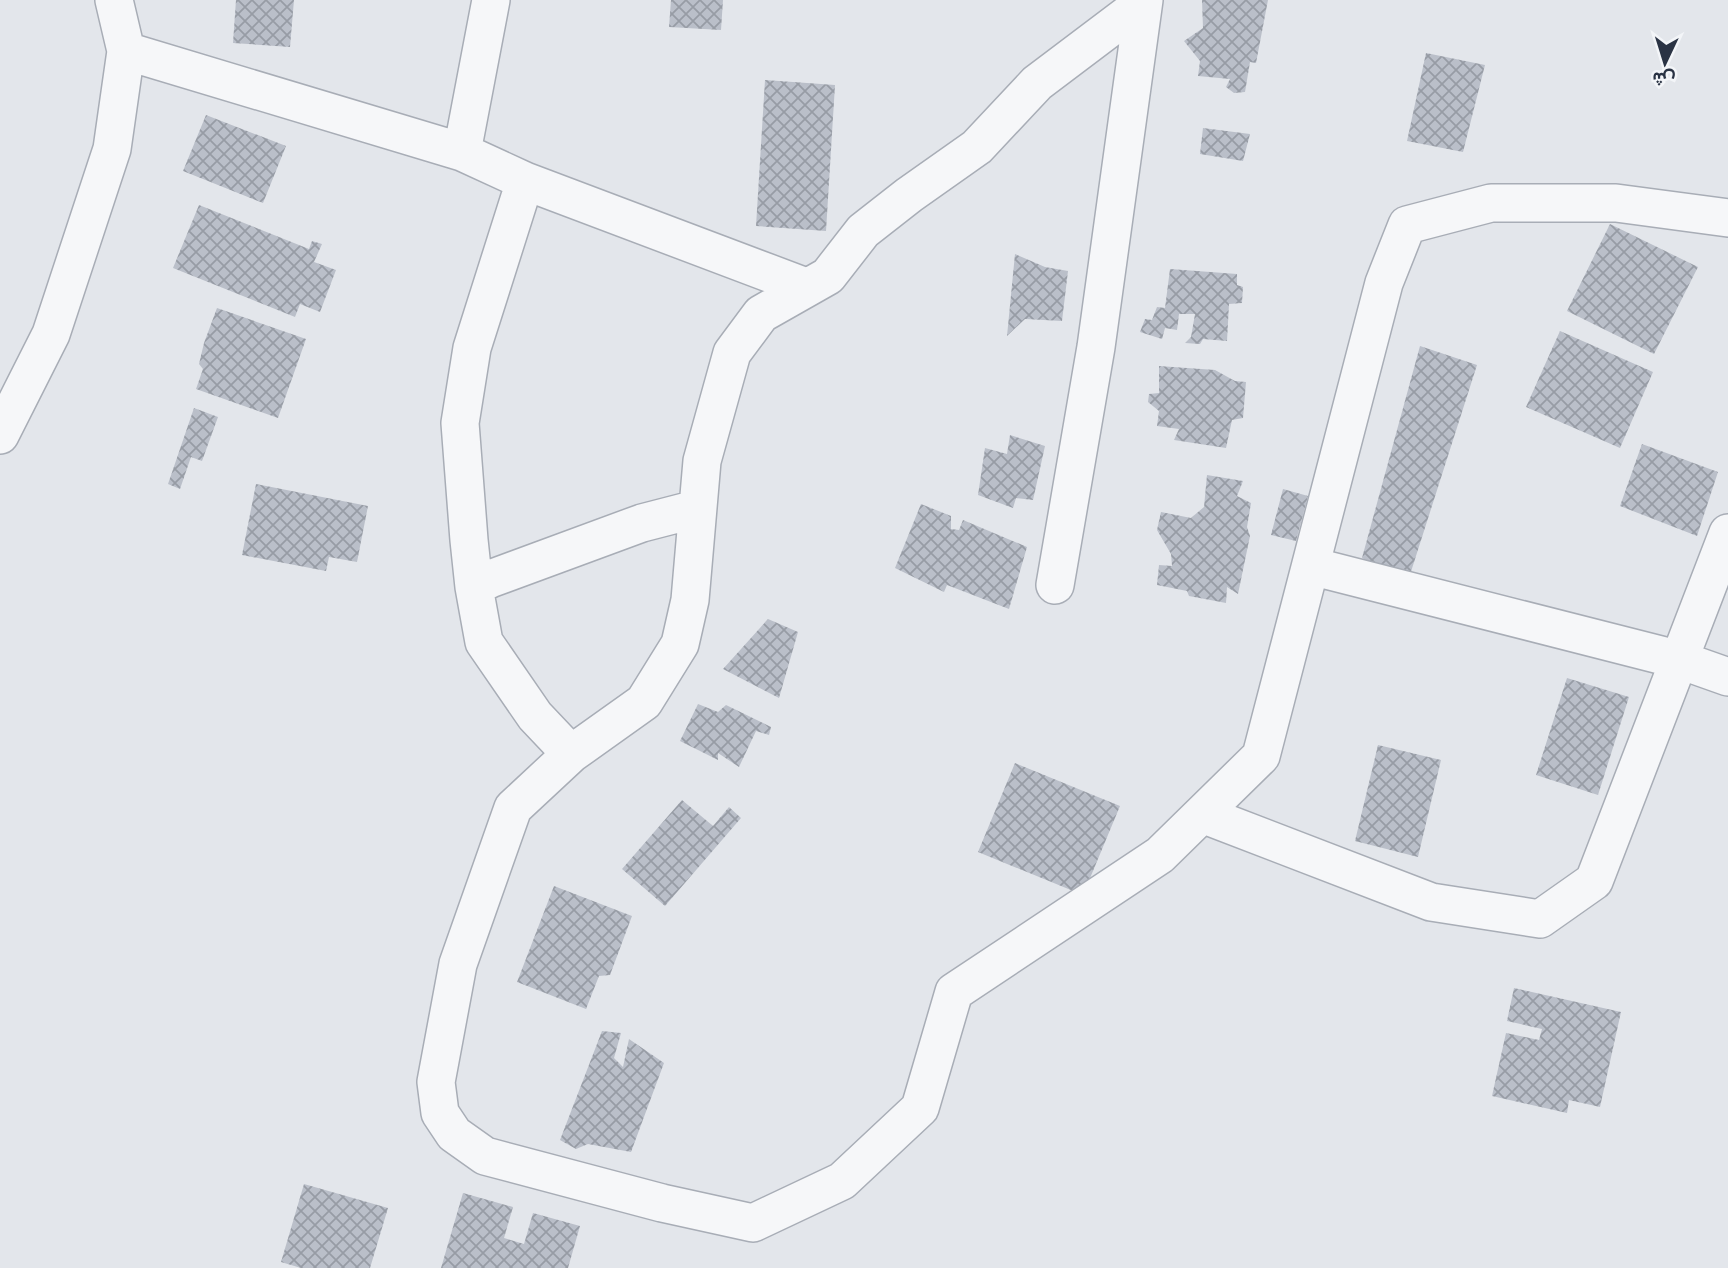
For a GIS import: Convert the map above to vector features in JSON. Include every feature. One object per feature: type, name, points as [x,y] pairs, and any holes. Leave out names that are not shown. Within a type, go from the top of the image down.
[{"type":"street","points":[[0,435],[51,334],[108,163],[119,111],[126,51],[114,0]]},
{"type":"street","points":[[462,152],[491,0]]},
{"type":"street","points":[[1144,1],[1037,83],[977,147],[863,231],[828,276],[806,286],[761,314],[732,353],[702,461],[690,600],[680,644],[643,702],[571,754],[513,808],[458,964],[436,1082],[440,1112],[454,1134],[485,1156],[662,1203],[753,1223],[842,1181],[920,1108],[954,992],[1160,855],[1261,756],[1384,283],[1407,225],[1492,203],[1616,203],[1728,218]]},
{"type":"street","points":[[1055,585],[1096,346],[1144,1]]},
{"type":"street","points":[[126,51],[462,152],[525,181],[806,286]]},
{"type":"street","points":[[525,181],[472,348],[460,423],[474,587],[484,642],[535,716],[571,754]]},
{"type":"street","points":[[474,587],[642,523],[696,509]]},
{"type":"street","points":[[1202,814],[1431,902],[1540,919],[1594,881],[1728,533]]},
{"type":"street","points":[[1311,566],[1680,660],[1728,677]]},
{"type":"building","points":[[236,0],[294,0],[290,47],[233,43]]},
{"type":"building","points":[[671,0],[723,0],[721,30],[669,27]]},
{"type":"building","points":[[1202,0],[1268,0],[1256,63],[1250,62],[1245,92],[1234,93],[1226,87],[1230,79],[1198,76],[1200,61],[1184,41],[1203,28]]},
{"type":"building","points":[[1426,53],[1485,65],[1463,152],[1407,141]]},
{"type":"building","points":[[765,80],[835,85],[826,231],[756,226]]},
{"type":"building","points":[[206,115],[286,146],[263,203],[183,171]]},
{"type":"building","points":[[1203,128],[1250,134],[1243,161],[1200,154]]},
{"type":"building","points":[[199,205],[309,249],[312,241],[322,244],[314,262],[336,270],[320,312],[300,304],[295,317],[173,268]]},
{"type":"building","points":[[1610,224],[1698,267],[1654,354],[1567,311]]},
{"type":"building","points":[[1015,254],[1045,267],[1068,271],[1062,321],[1025,319],[1007,336]]},
{"type":"building","points":[[1170,269],[1237,274],[1237,285],[1243,287],[1242,303],[1229,304],[1227,341],[1203,339],[1200,344],[1185,343],[1191,337],[1195,314],[1179,314],[1177,330],[1165,328],[1162,339],[1140,332],[1145,319],[1152,320],[1157,307],[1165,308]]},
{"type":"building","points":[[217,308],[306,339],[278,418],[196,389],[203,369],[199,364],[204,343]]},
{"type":"building","points":[[1560,331],[1653,372],[1620,448],[1526,407]]},
{"type":"building","points":[[1420,346],[1477,365],[1408,581],[1362,558]]},
{"type":"building","points":[[1159,366],[1215,370],[1235,381],[1246,382],[1243,418],[1232,420],[1226,448],[1174,440],[1179,429],[1157,426],[1159,411],[1148,402],[1149,394],[1159,393]]},
{"type":"building","points":[[194,408],[218,417],[202,461],[191,457],[180,489],[168,484]]},
{"type":"building","points":[[1010,435],[1045,446],[1033,500],[1016,498],[1013,508],[978,495],[985,448],[1007,454]]},
{"type":"building","points":[[1642,444],[1718,472],[1697,536],[1620,506]]},
{"type":"building","points":[[1207,475],[1243,481],[1237,496],[1251,503],[1247,527],[1250,536],[1238,594],[1227,587],[1226,603],[1189,596],[1187,591],[1157,585],[1159,565],[1172,566],[1171,554],[1157,530],[1161,512],[1191,518],[1204,507]]},
{"type":"building","points":[[256,484],[368,506],[357,562],[329,557],[326,571],[242,555]]},
{"type":"building","points":[[1283,489],[1308,496],[1296,541],[1271,535]]},
{"type":"building","points":[[921,504],[951,516],[951,529],[959,530],[963,520],[1027,547],[1009,609],[947,585],[944,592],[895,568]]},
{"type":"building","points":[[768,619],[798,632],[779,698],[723,669]]},
{"type":"building","points":[[1567,678],[1629,697],[1598,795],[1536,775]]},
{"type":"building","points":[[698,704],[718,712],[726,705],[771,727],[769,735],[756,731],[739,767],[718,753],[718,760],[680,741]]},
{"type":"building","points":[[1378,745],[1441,760],[1418,857],[1355,841]]},
{"type":"building","points":[[1015,763],[1120,806],[1083,895],[978,852]]},
{"type":"building","points":[[682,800],[713,826],[729,807],[741,818],[665,906],[622,869]]},
{"type":"building","points":[[554,886],[632,916],[610,975],[599,976],[586,1009],[517,982]]},
{"type":"building","points":[[1514,988],[1621,1012],[1600,1107],[1569,1100],[1567,1113],[1492,1096],[1506,1033],[1539,1040],[1542,1029],[1507,1021]]},
{"type":"building","points":[[602,1031],[621,1033],[614,1058],[623,1067],[629,1039],[664,1063],[631,1152],[588,1144],[576,1149],[560,1140]]},
{"type":"building","points":[[304,1184],[388,1208],[370,1268],[301,1268],[281,1262]]},
{"type":"building","points":[[463,1193],[513,1207],[504,1238],[524,1244],[533,1213],[580,1226],[568,1268],[441,1268]]}]
